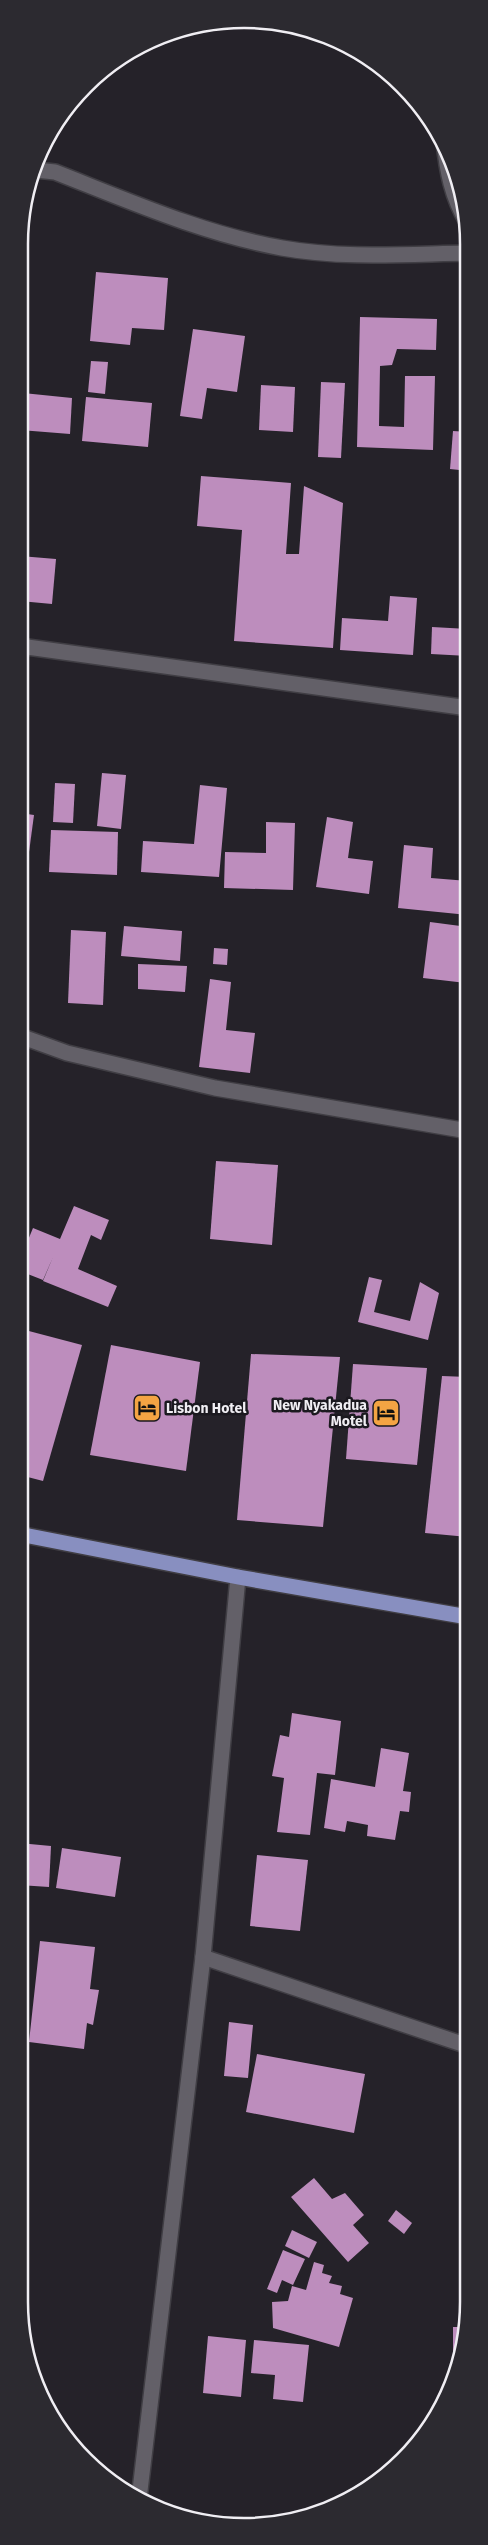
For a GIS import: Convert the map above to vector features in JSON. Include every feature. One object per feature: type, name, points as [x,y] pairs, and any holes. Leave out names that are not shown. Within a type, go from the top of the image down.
[{"type":"main road","points":[[28,1536],[238,1577],[460,1616]]},
{"type":"street","points":[[447,169],[455,198]]},
{"type":"street","points":[[40,170],[55,172],[228,236],[284,248],[368,255],[460,253]]},
{"type":"street","points":[[28,647],[460,707]]},
{"type":"street","points":[[28,1039],[67,1053],[215,1088],[460,1130]]},
{"type":"street","points":[[140,2490],[203,1957],[238,1577]]},
{"type":"street","points":[[203,1957],[460,2043]]},
{"type":"building","points":[[96,272],[168,278],[164,330],[132,328],[130,345],[90,341]]},
{"type":"building","points":[[360,317],[437,319],[436,350],[397,349],[392,365],[380,366],[379,426],[404,427],[405,376],[435,376],[433,450],[357,447]]},
{"type":"building","points":[[193,329],[245,336],[237,392],[207,388],[202,419],[180,416]]},
{"type":"building","points":[[91,361],[108,362],[105,394],[88,392]]},
{"type":"building","points":[[321,382],[345,383],[341,458],[318,457]]},
{"type":"building","points":[[261,385],[295,387],[293,432],[259,430]]},
{"type":"building","points":[[28,394],[72,398],[70,434],[28,431]]},
{"type":"building","points":[[86,397],[152,403],[148,447],[82,441]]},
{"type":"building","points":[[453,431],[460,431],[460,470],[450,469]]},
{"type":"building","points":[[201,476],[291,483],[286,554],[299,554],[304,486],[343,503],[333,648],[234,641],[242,530],[197,526]]},
{"type":"building","points":[[28,557],[56,559],[52,604],[28,602]]},
{"type":"building","points":[[390,596],[417,598],[413,655],[340,650],[342,618],[388,621]]},
{"type":"building","points":[[432,627],[460,629],[460,656],[431,654]]},
{"type":"building","points":[[102,773],[126,775],[121,829],[97,826]]},
{"type":"building","points":[[55,783],[75,784],[73,823],[53,822]]},
{"type":"building","points":[[200,785],[227,788],[219,877],[141,872],[143,841],[194,844]]},
{"type":"building","points":[[28,814],[34,815],[28,860]]},
{"type":"building","points":[[327,817],[353,822],[348,858],[373,861],[369,894],[316,887]]},
{"type":"building","points":[[266,822],[295,823],[293,890],[224,888],[225,852],[266,853]]},
{"type":"building","points":[[51,830],[118,832],[117,875],[49,872]]},
{"type":"building","points":[[404,845],[433,848],[431,878],[460,880],[460,914],[398,908]]},
{"type":"building","points":[[430,922],[460,926],[460,982],[423,978]]},
{"type":"building","points":[[124,926],[182,931],[180,961],[121,956]]},
{"type":"building","points":[[71,930],[106,932],[103,1005],[68,1003]]},
{"type":"building","points":[[214,948],[228,949],[227,965],[213,964]]},
{"type":"building","points":[[138,964],[187,966],[185,992],[138,989]]},
{"type":"building","points":[[210,979],[231,982],[226,1030],[255,1033],[250,1073],[199,1067]]},
{"type":"building","points":[[216,1161],[278,1165],[272,1245],[210,1239]]},
{"type":"building","points":[[74,1206],[109,1220],[101,1240],[91,1235],[78,1269],[117,1286],[108,1307],[43,1281],[53,1257],[43,1280],[28,1274],[28,1240],[33,1228],[60,1239]]},
{"type":"building","points":[[369,1277],[382,1280],[374,1312],[410,1321],[420,1282],[439,1293],[428,1340],[358,1322]]},
{"type":"building","points":[[28,1331],[82,1345],[43,1481],[28,1477]]},
{"type":"building","name":"Lisbon Hotel","points":[[111,1345],[200,1362],[186,1471],[90,1455]]},
{"type":"building","points":[[251,1354],[340,1357],[323,1527],[237,1520]]},
{"type":"building","name":"New Nyakadua Motel","points":[[353,1364],[427,1368],[417,1465],[346,1459]]},
{"type":"building","points":[[442,1376],[460,1377],[460,1536],[425,1533]]},
{"type":"building","points":[[292,1713],[341,1721],[335,1775],[317,1773],[310,1835],[277,1832],[284,1778],[272,1776],[280,1735],[289,1737]]},
{"type":"building","points":[[381,1748],[409,1753],[403,1791],[411,1792],[409,1812],[400,1811],[395,1840],[367,1836],[368,1825],[347,1821],[345,1832],[324,1828],[331,1779],[375,1787]]},
{"type":"building","points":[[28,1844],[51,1846],[49,1887],[28,1886]]},
{"type":"building","points":[[62,1848],[121,1857],[115,1897],[56,1888]]},
{"type":"building","points":[[257,1855],[308,1860],[300,1931],[250,1926]]},
{"type":"building","points":[[40,1941],[95,1947],[90,1989],[99,1990],[93,2025],[87,2023],[84,2049],[29,2042]]},
{"type":"building","points":[[229,2022],[253,2025],[248,2078],[224,2076]]},
{"type":"building","points":[[257,2054],[365,2074],[354,2133],[246,2112]]},
{"type":"building","points":[[314,2178],[332,2199],[345,2193],[364,2215],[353,2225],[369,2243],[348,2262],[291,2197]]},
{"type":"building","points":[[396,2210],[412,2223],[404,2234],[388,2221]]},
{"type":"building","points":[[292,2230],[317,2242],[309,2258],[285,2246]]},
{"type":"building","points":[[283,2250],[305,2259],[293,2285],[282,2280],[277,2293],[267,2289]]},
{"type":"building","points":[[314,2262],[324,2265],[322,2273],[332,2276],[329,2283],[342,2286],[340,2294],[353,2298],[339,2347],[273,2328],[272,2302],[288,2301],[292,2286],[306,2290]]},
{"type":"building","points":[[453,2327],[459,2327],[454,2351]]},
{"type":"building","points":[[208,2336],[246,2340],[241,2397],[203,2393]]},
{"type":"building","points":[[254,2340],[309,2345],[303,2402],[273,2399],[275,2375],[251,2373]]},
{"type":"place","name":"Lisbon Hotel","points":[[147,1408]]},
{"type":"place","name":"New Nyakadua Motel","points":[[386,1413]]}]
